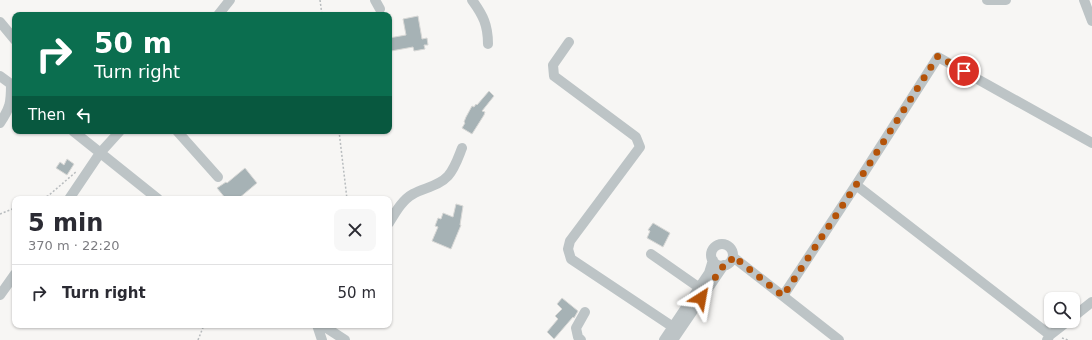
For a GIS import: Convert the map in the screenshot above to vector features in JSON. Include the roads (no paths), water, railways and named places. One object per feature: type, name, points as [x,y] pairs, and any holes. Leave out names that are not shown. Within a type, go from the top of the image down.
[{"type":"street","points":[[220,12],[230,0]]},
{"type":"street","points":[[472,0],[485,21],[488,33],[488,44]]},
{"type":"street","points":[[987,0],[1006,0]]},
{"type":"street","points":[[1084,0],[1092,22]]},
{"type":"street","points":[[0,22],[12,36]]},
{"type":"street","points":[[570,42],[552,65],[554,76],[636,137],[640,147],[570,241],[568,249],[571,259],[673,327]]},
{"type":"street","points":[[783,296],[938,56],[1092,143]]},
{"type":"street","points":[[0,76],[12,85]]},
{"type":"street","points":[[0,123],[9,110],[12,93]]},
{"type":"street","points":[[77,134],[154,196]]},
{"type":"street","points":[[71,196],[100,153],[117,134]]},
{"type":"street","points":[[180,134],[218,177]]},
{"type":"street","points":[[392,218],[403,202],[412,195],[436,185],[448,177],[462,148]]},
{"type":"street","points":[[856,185],[1048,338],[1060,328]]},
{"type":"street","points":[[673,340],[702,290],[709,273],[713,248],[718,244],[722,244],[728,245],[731,248],[733,256],[730,263],[724,265],[716,264],[712,260]]},
{"type":"street","points":[[651,254],[702,290]]},
{"type":"street","points":[[733,256],[839,340]]},
{"type":"street","points":[[664,340],[702,290],[724,265]]},
{"type":"street","points":[[0,295],[12,278]]},
{"type":"street","points":[[1080,311],[1092,302]]},
{"type":"street","points":[[581,340],[578,337],[576,328],[585,312]]},
{"type":"street","points":[[322,328],[322,340]]},
{"type":"street","points":[[325,328],[345,340]]}]
